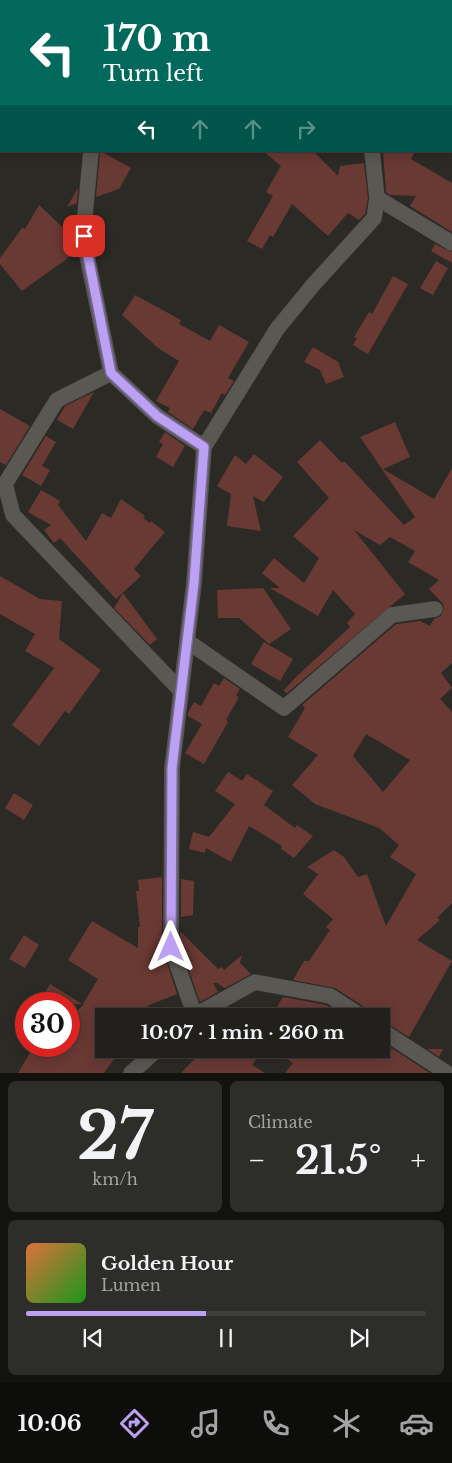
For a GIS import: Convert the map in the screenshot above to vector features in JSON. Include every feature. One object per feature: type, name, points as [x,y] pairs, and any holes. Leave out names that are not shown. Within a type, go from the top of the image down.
[{"type":"street","points":[[91,152],[84,236],[111,373],[157,416],[204,447]]},
{"type":"street","points":[[191,1008],[171,947],[172,768],[194,583],[204,447],[278,329],[313,285],[374,218],[377,198],[372,152]]},
{"type":"street","points":[[377,198],[452,244]]},
{"type":"street","points":[[111,373],[56,400],[5,484],[13,515],[181,691]]},
{"type":"street","points":[[187,641],[284,708],[392,614],[436,609]]},
{"type":"street","points":[[208,1008],[255,982],[330,996],[349,1008]]},
{"type":"street","points":[[390,1036],[447,1073]]},
{"type":"street","points":[[131,1073],[148,1058]]},
{"type":"building","points":[[100,152],[131,168],[119,189],[96,197]]},
{"type":"building","points":[[264,152],[314,152],[338,176],[340,166],[364,163],[368,198],[365,214],[359,220],[348,213],[328,236],[292,204],[273,237],[270,235],[262,249],[247,241],[273,196],[266,192],[281,166]]},
{"type":"building","points":[[383,152],[414,152],[411,159],[452,183],[452,232],[410,206],[416,196],[390,195],[386,192]]},
{"type":"building","points":[[78,188],[77,203],[67,207]]},
{"type":"building","points":[[39,205],[73,237],[66,245],[75,253],[22,291],[0,264],[0,258],[22,228],[25,229]]},
{"type":"building","points":[[435,244],[452,252],[452,263],[431,251]]},
{"type":"building","points":[[436,261],[448,268],[433,295],[420,288]]},
{"type":"building","points":[[393,276],[408,284],[368,354],[353,345],[357,338],[354,337],[369,312],[372,314]]},
{"type":"building","points":[[135,295],[181,320],[179,324],[210,341],[219,325],[249,342],[228,378],[234,381],[225,395],[222,393],[211,413],[204,410],[193,429],[168,412],[170,408],[156,401],[179,361],[158,348],[122,315]]},
{"type":"building","points":[[313,347],[338,362],[344,377],[326,384],[320,370],[304,362]]},
{"type":"building","points":[[94,392],[73,429],[57,420],[65,406]]},
{"type":"building","points":[[0,409],[30,426],[6,465],[0,462]]},
{"type":"building","points":[[395,422],[410,457],[383,469],[434,499],[452,468],[452,663],[441,673],[452,688],[440,699],[452,712],[452,903],[437,918],[440,920],[417,940],[452,961],[409,1037],[390,1025],[390,1008],[366,1008],[335,988],[293,980],[304,961],[309,961],[330,930],[326,927],[333,919],[303,894],[318,874],[307,867],[334,850],[344,857],[358,877],[367,874],[386,926],[416,874],[390,857],[399,845],[379,828],[315,804],[292,785],[318,755],[288,737],[305,708],[302,705],[396,624],[420,621],[430,626],[434,619],[441,616],[444,608],[443,604],[429,589],[439,580],[408,562],[415,551],[390,537],[380,545],[354,530],[405,594],[287,693],[283,691],[295,678],[350,627],[347,623],[355,614],[333,590],[318,616],[270,588],[280,588],[262,573],[274,558],[304,583],[319,558],[293,536],[329,498],[297,462],[320,440],[342,463],[344,461],[404,525],[415,517],[360,437]],"holes":[[[366,734],[410,760],[383,792],[353,756]]]},
{"type":"building","points":[[165,432],[185,446],[173,467],[156,457],[163,444],[159,442]]},
{"type":"building","points":[[46,436],[56,442],[42,466],[50,470],[41,486],[22,475]]},
{"type":"building","points":[[254,454],[283,477],[264,502],[253,496],[261,531],[227,526],[231,494],[217,486],[235,455],[246,464]]},
{"type":"building","points":[[41,490],[60,501],[58,505],[86,541],[102,513],[111,518],[121,499],[145,516],[143,518],[150,523],[151,521],[165,532],[134,569],[141,576],[116,599],[60,538],[54,543],[44,530],[51,525],[28,512]]},
{"type":"building","points":[[0,576],[40,599],[62,601],[59,639],[101,670],[69,714],[65,711],[39,746],[12,725],[54,668],[25,651],[35,634],[0,614]]},
{"type":"building","points":[[263,588],[291,629],[269,644],[239,618],[218,618],[217,590]]},
{"type":"building","points":[[123,593],[157,639],[150,645],[114,608]]},
{"type":"building","points":[[264,642],[293,659],[280,681],[251,664]]},
{"type":"building","points":[[224,678],[240,689],[236,696],[239,697],[226,720],[228,722],[204,764],[185,753],[202,724],[188,716],[188,713],[194,702],[201,706],[214,683],[219,686]]},
{"type":"building","points":[[228,772],[242,781],[247,774],[273,791],[264,805],[295,828],[297,825],[313,836],[294,858],[281,849],[282,846],[249,826],[231,862],[206,848],[205,853],[189,849],[193,832],[209,837],[235,804],[215,791]]},
{"type":"building","points":[[14,793],[33,805],[24,820],[5,808]]},
{"type":"building","points":[[162,877],[162,947],[177,994],[147,1006],[150,1008],[95,1008],[95,1058],[115,1058],[104,1073],[18,1073],[27,1057],[80,1057],[80,1008],[98,979],[68,960],[92,921],[138,948],[138,927],[140,927],[136,891],[139,891],[138,880]]},
{"type":"building","points":[[181,879],[194,881],[193,915],[181,917]]},
{"type":"building","points":[[180,931],[218,969],[222,967],[224,970],[242,955],[240,963],[251,974],[225,988],[217,983],[213,983],[218,992],[200,1002],[180,945]]},
{"type":"building","points":[[24,935],[39,945],[25,968],[9,959]]},
{"type":"building","points":[[50,984],[63,992],[45,992]]},
{"type":"building","points":[[283,997],[326,1005],[331,1008],[276,1008]]},
{"type":"building","points":[[390,1049],[393,1049],[430,1073],[285,1073],[293,1063],[285,1058],[390,1058]]},
{"type":"building","points":[[427,1049],[443,1049],[439,1057]]},
{"type":"building","points":[[195,1058],[257,1058],[252,1065],[265,1073],[181,1073]]},
{"type":"route","points":[[84,236],[111,373],[157,416],[204,447],[194,583],[172,768],[171,947]]}]
